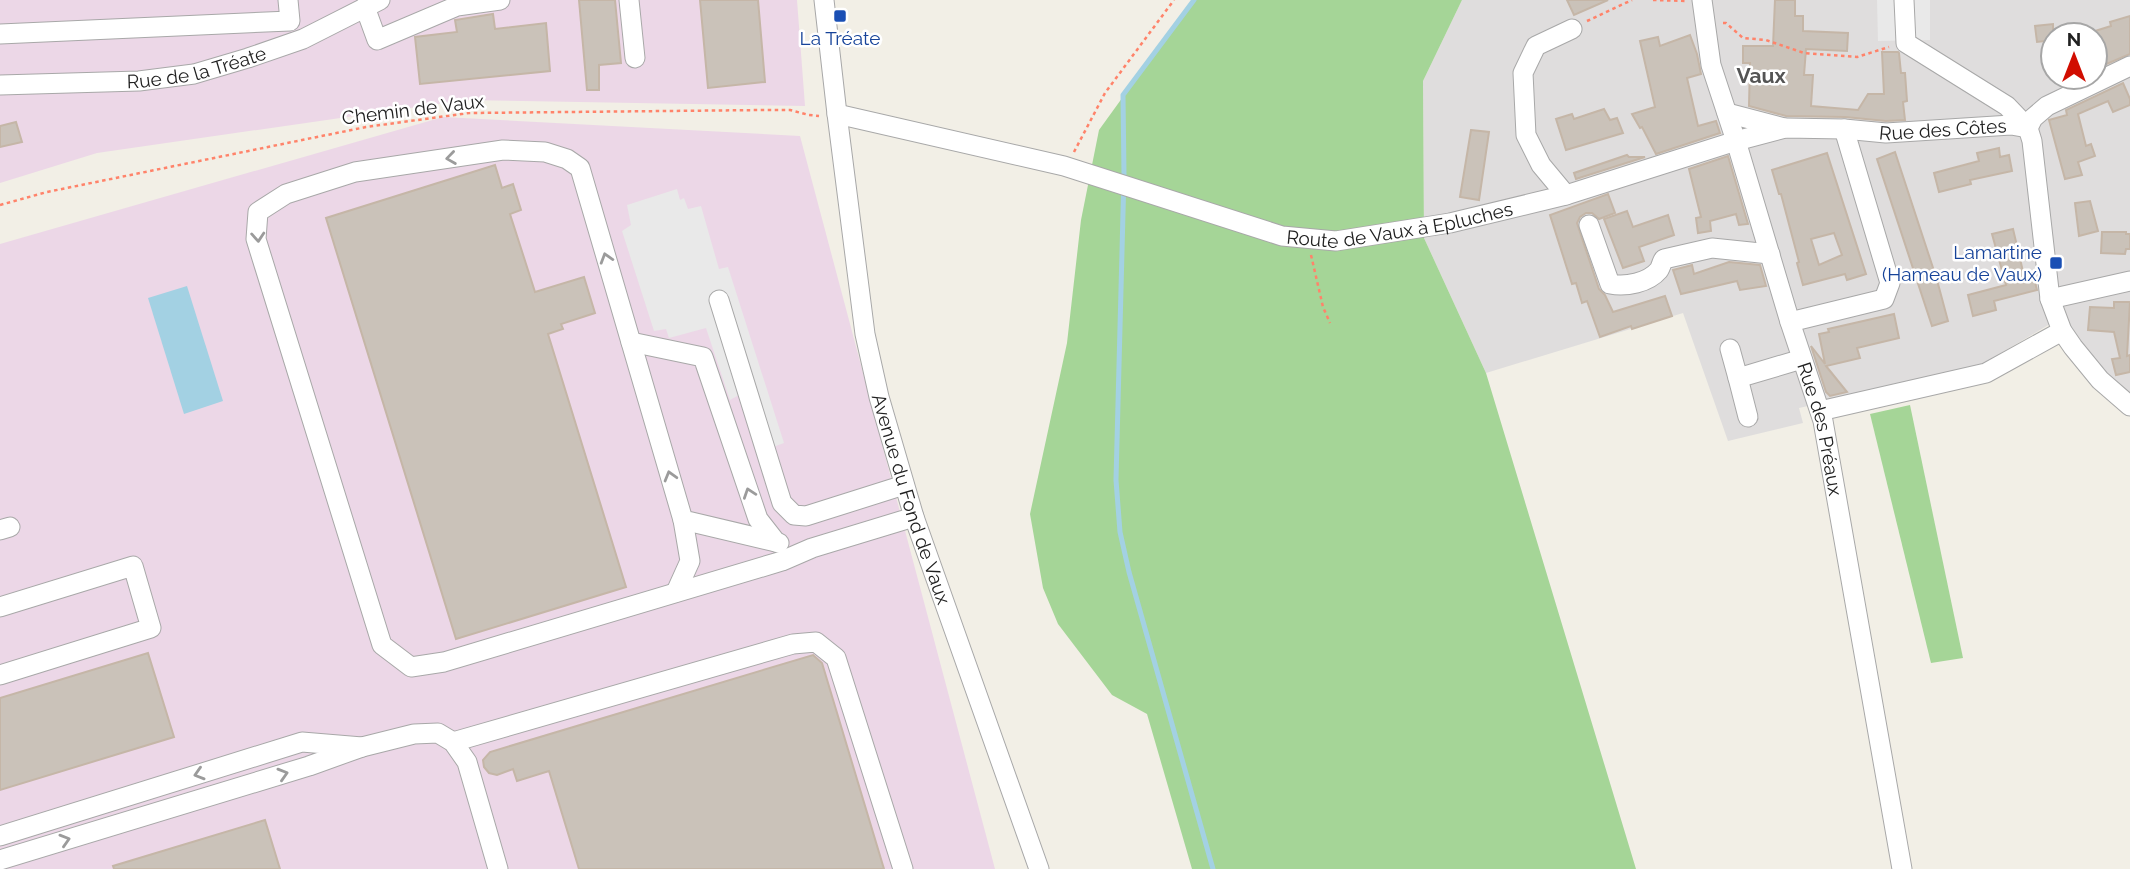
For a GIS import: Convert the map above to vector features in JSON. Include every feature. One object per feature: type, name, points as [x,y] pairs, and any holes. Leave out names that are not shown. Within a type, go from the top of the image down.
[{"type":"street","points":[[288,0],[290,21],[303,38]]},
{"type":"street","points":[[372,4],[377,40],[457,6],[500,0]]},
{"type":"street","points":[[629,0],[635,58]]},
{"type":"street","name":"Avenue du Fond de Vaux","points":[[824,0],[865,334],[878,397],[914,517],[1039,869]]},
{"type":"street","points":[[1904,0],[1906,43],[2007,106],[2028,128],[2032,141],[2050,299],[2062,331],[2100,380],[2130,406]]},
{"type":"street","name":"Rue des Préaux","points":[[1698,1],[1711,65],[1820,411],[1902,869]]},
{"type":"street","name":"Rue de la Tréate","points":[[0,85],[139,81],[194,74],[303,38],[372,4]]},
{"type":"street","points":[[0,34],[290,21]]},
{"type":"street","points":[[1566,195],[1541,165],[1526,135],[1523,73],[1536,46],[1572,29]]},
{"type":"street","name":"Rue des Côtes","points":[[1736,141],[1785,128],[1886,133],[2011,125],[2028,128],[2033,118],[2047,106],[2130,66]]},
{"type":"street","points":[[1727,113],[1785,128]]},
{"type":"street","name":"Route de Vaux à Epluches","points":[[837,114],[1064,166],[1282,236],[1336,241],[1450,223],[1566,195],[1736,141]]},
{"type":"street","points":[[1790,322],[1884,299],[1890,283],[1844,129]]},
{"type":"street","points":[[676,592],[690,561],[683,520],[580,168],[567,159],[545,152],[503,150],[355,172],[286,194],[258,212],[256,239],[382,645],[411,667],[444,662],[782,561],[812,548],[914,517]]},
{"type":"street","points":[[1590,225],[1610,284],[1622,286],[1642,281],[1659,270],[1664,259],[1700,250],[1712,248],[1770,254]]},
{"type":"street","points":[[2050,299],[2130,281]]},
{"type":"street","points":[[719,300],[782,503],[794,515],[806,516],[904,485]]},
{"type":"street","points":[[1820,411],[1986,373],[2062,331]]},
{"type":"street","points":[[631,342],[703,356],[758,519],[776,542]]},
{"type":"street","points":[[1730,349],[1748,417]]},
{"type":"street","points":[[1738,378],[1802,359]]},
{"type":"street","points":[[683,520],[812,548]]},
{"type":"street","points":[[0,607],[133,566],[150,628],[0,675]]},
{"type":"street","points":[[453,742],[793,644],[816,642],[836,658],[904,869]]},
{"type":"street","points":[[0,860],[309,766],[362,747],[414,734],[438,733],[453,742],[467,762],[498,869]]},
{"type":"street","points":[[0,836],[302,742],[362,747]]},
{"type":"path","points":[[1064,166],[1105,93],[1174,0]]},
{"type":"path","points":[[1572,29],[1632,0]]},
{"type":"path","points":[[1653,0],[1698,1]]},
{"type":"path","points":[[1726,23],[1743,38],[1766,40],[1804,53],[1857,57],[1906,43]]},
{"type":"path","name":"Chemin de Vaux","points":[[0,205],[47,192],[366,127],[469,113],[790,110],[817,116],[837,114]]},
{"type":"path","points":[[1307,238],[1323,307],[1330,323]]},
{"type":"shaded area","points":[[0,0],[797,0],[805,106],[465,100],[97,153],[0,183]]},
{"type":"shaded area","points":[[1462,0],[2130,0],[2130,394],[2092,358],[2069,323],[2050,324],[1974,369],[1799,408],[1803,423],[1728,441],[1683,313],[1486,373],[1424,238],[1423,81]]},
{"type":"shaded area","points":[[1877,0],[1930,0],[1930,40],[1878,41]]},
{"type":"shaded area","points":[[443,117],[800,136],[995,869],[0,869],[0,244]]},
{"type":"shaded area","points":[[677,189],[680,200],[684,198],[688,209],[701,206],[719,269],[728,267],[784,443],[759,452],[739,395],[730,400],[706,328],[669,338],[666,329],[654,331],[622,231],[631,225],[627,205]]},
{"type":"green space","points":[[1193,0],[1462,0],[1423,81],[1424,238],[1486,373],[1636,869],[1192,869],[1147,714],[1112,695],[1058,624],[1043,588],[1030,514],[1067,343],[1081,220],[1099,130]]},
{"type":"green space","points":[[1910,405],[1963,658],[1931,663],[1870,414]]},
{"type":"water","points":[[187,286],[223,401],[184,414],[148,298]]},
{"type":"building","points":[[579,0],[615,0],[621,63],[599,65],[599,90],[587,90]]},
{"type":"building","points":[[700,0],[758,0],[765,82],[708,88]]},
{"type":"building","points":[[1567,0],[1608,0],[1574,15]]},
{"type":"building","points":[[1775,0],[1795,0],[1795,16],[1803,16],[1803,31],[1848,33],[1847,51],[1806,49],[1804,75],[1813,75],[1811,106],[1858,110],[1868,94],[1884,94],[1882,52],[1898,52],[1901,73],[1905,73],[1905,120],[1786,116],[1749,106],[1750,63],[1743,63],[1743,46],[1773,46]]},
{"type":"building","points":[[493,14],[495,29],[546,23],[550,71],[420,84],[415,37],[457,32],[455,20]]},
{"type":"building","points":[[2130,16],[2130,54],[2109,63],[2111,26],[2110,22]]},
{"type":"building","points":[[2035,26],[2039,26],[2039,42],[2037,42]]},
{"type":"building","points":[[1690,35],[1701,74],[1687,78],[1698,126],[1716,121],[1720,133],[1656,154],[1632,114],[1655,107],[1640,41],[1658,37],[1660,46]]},
{"type":"building","points":[[2123,83],[2130,105],[2113,112],[2108,101],[2078,114],[2086,146],[2091,144],[2095,156],[2078,162],[2082,175],[2065,179],[2049,120],[2067,115],[2066,110]]},
{"type":"building","points":[[1604,109],[1610,120],[1617,118],[1623,133],[1566,150],[1556,119],[1572,114],[1574,119]]},
{"type":"building","points":[[16,122],[22,142],[0,147],[0,126]]},
{"type":"building","points":[[1471,130],[1489,132],[1479,200],[1460,197]]},
{"type":"building","points":[[1999,148],[2000,157],[2009,155],[2012,171],[1970,180],[1971,184],[1939,192],[1934,173],[1979,161],[1977,153]]},
{"type":"building","points":[[1895,152],[1948,321],[1932,326],[1877,159]]},
{"type":"building","points":[[1827,153],[1866,274],[1847,280],[1845,274],[1803,285],[1781,194],[1772,170]],"holes":[[[1834,233],[1842,255],[1819,265],[1811,239]]]},
{"type":"building","points":[[1627,155],[1645,157],[1576,179],[1574,173]]},
{"type":"building","points":[[1728,156],[1748,224],[1739,225],[1736,214],[1710,221],[1711,231],[1698,233],[1696,218],[1701,217],[1689,169]]},
{"type":"building","points":[[495,165],[502,188],[513,184],[521,210],[510,214],[535,292],[584,277],[595,313],[561,324],[563,329],[548,334],[626,587],[456,639],[326,218]]},
{"type":"building","points":[[1608,194],[1615,213],[1599,219],[1592,213],[1586,213],[1577,223],[1599,289],[1613,312],[1665,296],[1672,316],[1600,337],[1587,301],[1582,303],[1576,283],[1572,284],[1550,215]]},
{"type":"building","points":[[2090,201],[2098,231],[2079,236],[2075,203]]},
{"type":"building","points":[[1627,211],[1633,227],[1668,215],[1674,235],[1639,247],[1644,261],[1623,268],[1604,219]]},
{"type":"building","points":[[2013,229],[2025,280],[2034,278],[2037,290],[1994,301],[1996,310],[1973,316],[1968,295],[2006,285],[1992,234]]},
{"type":"building","points":[[2102,232],[2130,234],[2130,249],[2126,249],[2125,254],[2101,253]]},
{"type":"building","points":[[1729,262],[1760,265],[1766,286],[1740,290],[1737,281],[1681,294],[1673,270],[1692,265],[1694,274]]},
{"type":"building","points":[[2114,302],[2130,302],[2127,356],[2130,355],[2130,372],[2116,375],[2112,359],[2120,358],[2114,332],[2088,330],[2090,307],[2114,308]]},
{"type":"building","points":[[1894,314],[1899,338],[1857,348],[1860,358],[1826,366],[1847,392],[1830,396],[1826,392],[1811,346],[1825,364],[1819,334],[1829,332],[1828,329]]},
{"type":"building","points":[[148,653],[174,737],[0,790],[0,698]]},
{"type":"building","points":[[813,655],[822,663],[884,869],[579,869],[549,771],[517,781],[513,769],[497,775],[489,773],[484,767],[483,760],[490,752]]},
{"type":"building","points":[[265,820],[280,869],[114,869],[113,866]]},
{"type":"waterway","points":[[1194,0],[1123,95],[1124,175],[1116,480],[1120,532],[1129,572],[1213,869]]},
{"type":"place","name":"La Tréate","points":[[840,16]]},
{"type":"place","name":"Lamartine (Hameau de Vaux)","points":[[2056,263]]},
{"type":"district","name":"Vaux","points":[[1761,76]]}]
